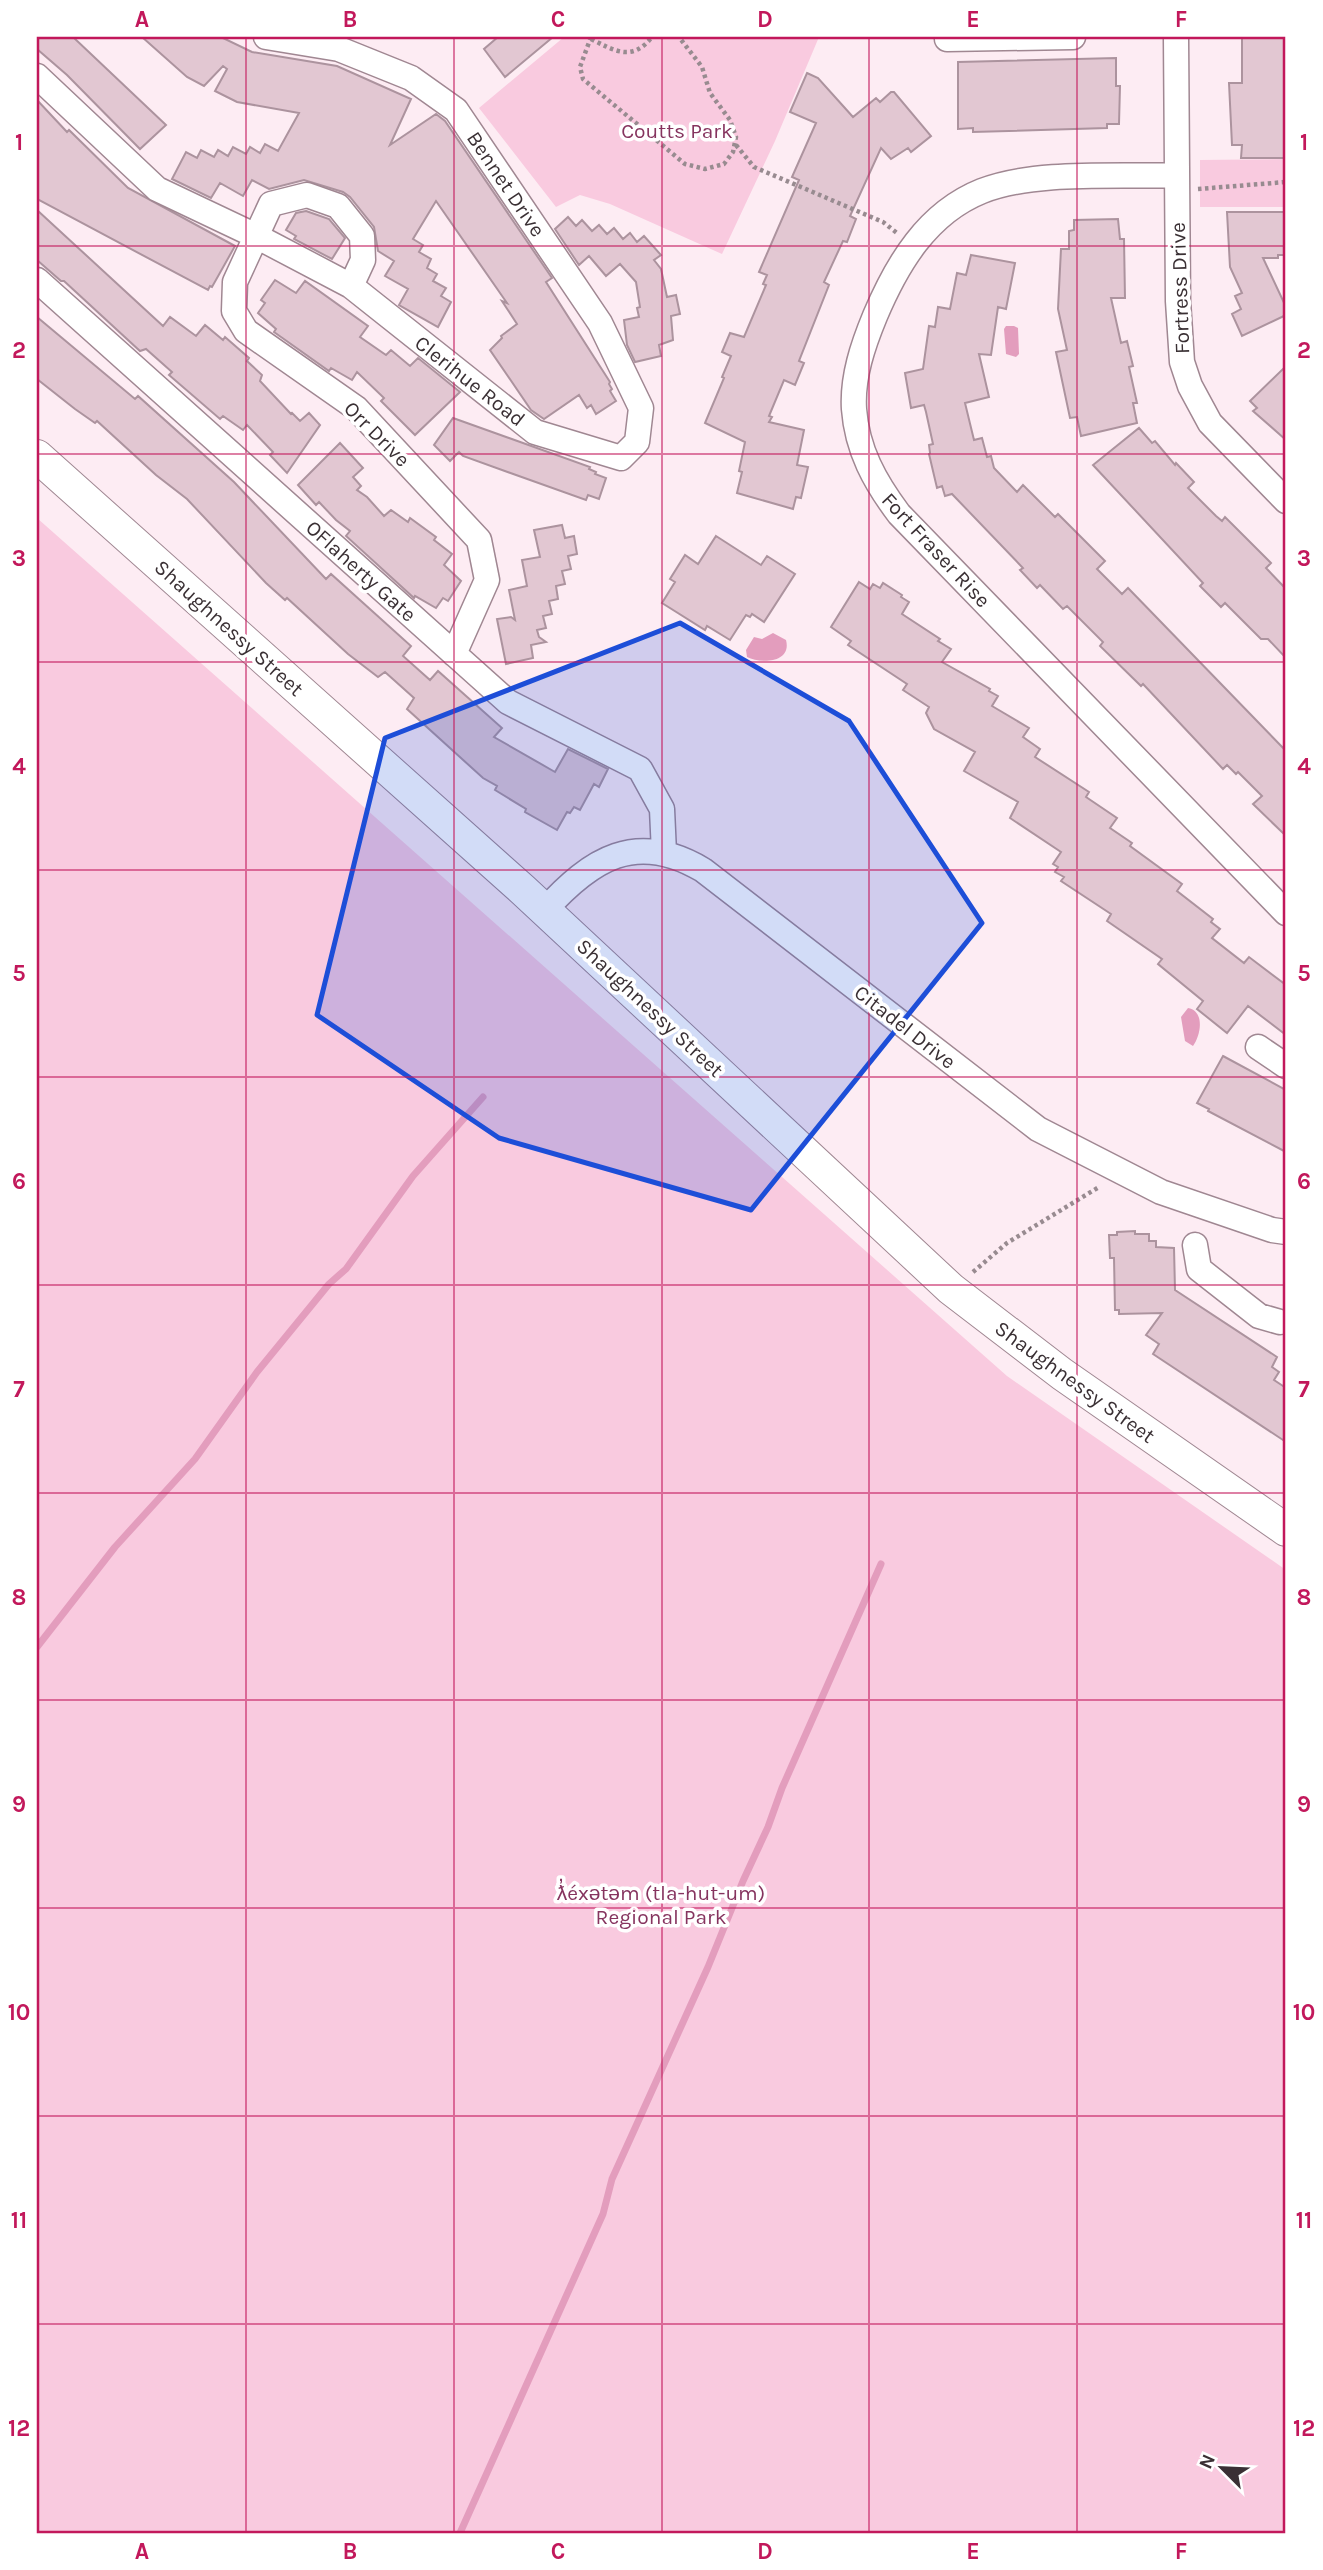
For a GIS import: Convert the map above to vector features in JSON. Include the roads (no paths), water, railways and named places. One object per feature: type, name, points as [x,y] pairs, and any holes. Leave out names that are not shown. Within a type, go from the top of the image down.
[{"type":"main road","name":"Shaughnessy Street","points":[[37,456],[545,910],[951,1289],[1062,1374],[1286,1530]]},
{"type":"street","name":"Bennet Drive","points":[[266,37],[339,49],[411,78],[456,110],[600,323],[641,408],[637,442]]},
{"type":"street","points":[[947,38],[1073,37]]},
{"type":"street","name":"Fortress Drive","points":[[1176,37],[1187,182],[1180,341],[1182,362],[1190,386],[1210,423],[1286,501]]},
{"type":"street","name":"Clerihue Road","points":[[37,76],[157,189],[256,236],[351,286],[535,432],[621,458],[637,442]]},
{"type":"street","name":"Fort Fraser Rise","points":[[1187,182],[1019,180],[980,192],[943,214],[913,245],[899,265],[867,334],[856,380],[854,407],[866,463],[879,488],[899,514],[1286,913]]},
{"type":"street","points":[[256,236],[271,204],[307,195],[338,206],[362,236],[363,260],[351,286]]},
{"type":"street","name":"Orr Drive","points":[[256,236],[236,282],[234,311],[246,331],[356,408],[479,540],[487,580],[454,654]]},
{"type":"street","name":"OFlaherty Gate","points":[[37,280],[508,702],[640,769],[662,809],[664,853]]},
{"type":"street","name":"Citadel Drive","points":[[545,910],[578,876],[600,862],[621,854],[664,853],[684,859],[703,870],[1038,1129],[1161,1192],[1272,1230],[1286,1232]]},
{"type":"street","points":[[1258,1047],[1286,1066]]},
{"type":"street","points":[[1195,1244],[1199,1269],[1259,1316],[1284,1324]]},
{"type":"waterway","points":[[37,1647],[115,1547],[195,1459],[257,1372],[329,1284],[346,1269],[413,1176],[483,1097]]},
{"type":"waterway","points":[[460,2533],[603,2214],[612,2179],[708,1967],[782,1788],[881,1564]]},
{"type":"park label","name":"Coutts Park","points":[[677,131]]},
{"type":"park label","name":"ƛ̓éxətəm (tla-hut-um) Regional Park","points":[[661,1905]]}]
